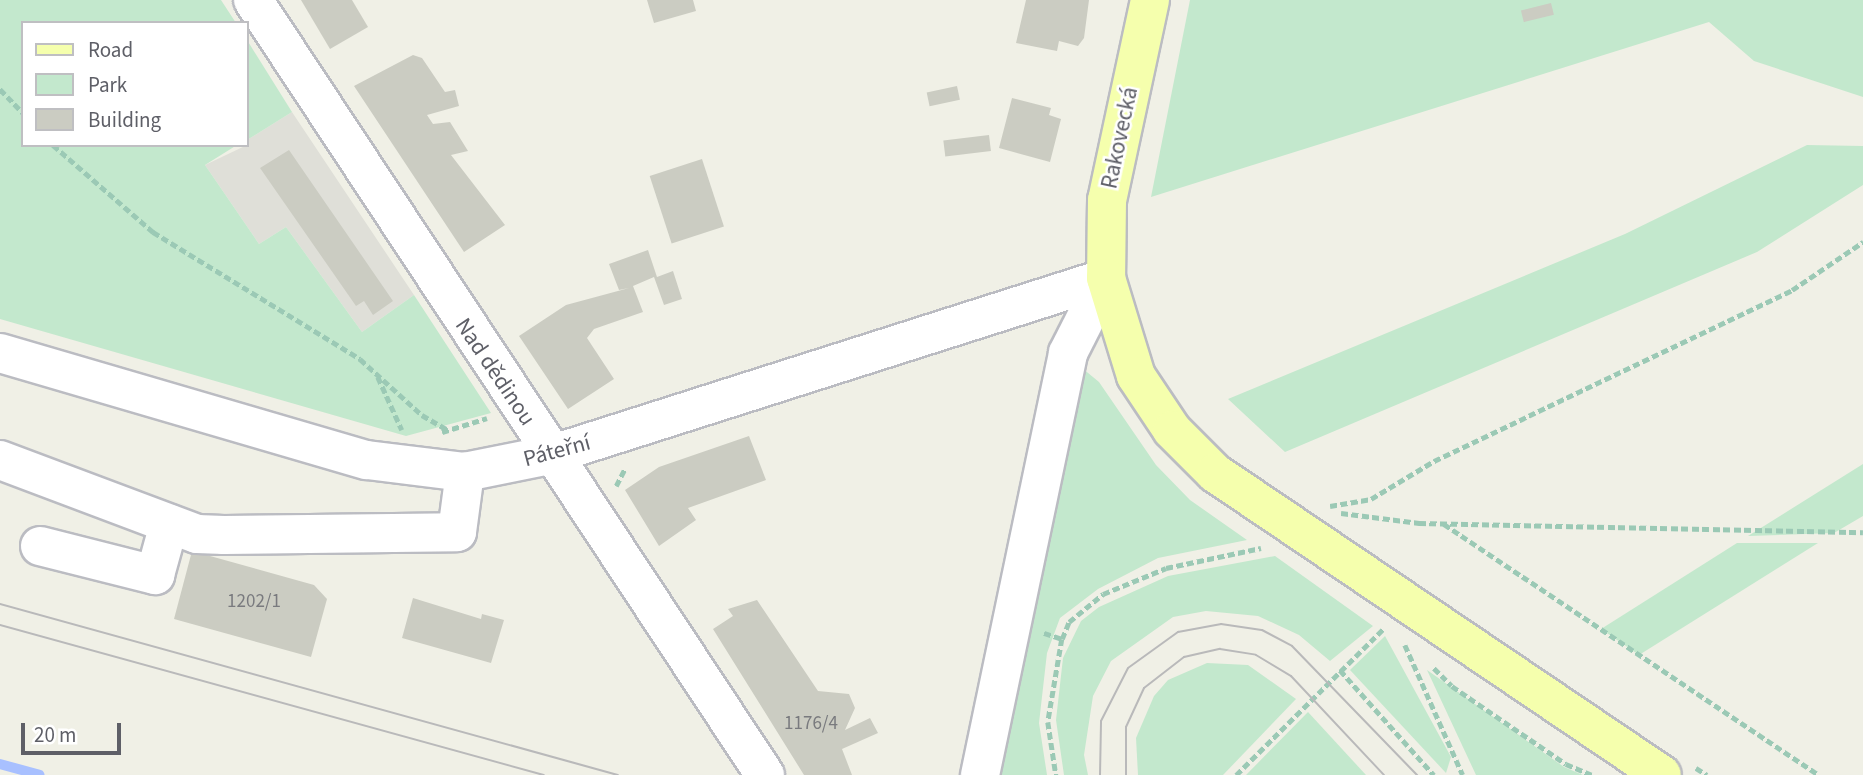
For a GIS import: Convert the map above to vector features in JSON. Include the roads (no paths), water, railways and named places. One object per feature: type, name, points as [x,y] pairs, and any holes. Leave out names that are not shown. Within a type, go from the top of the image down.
[{"type":"main road","name":"Rakovecká","points":[[1150,0],[1107,200],[1106,278],[1136,376],[1172,430],[1215,473],[1673,767]]},
{"type":"street","name":"Nad dědinou","points":[[253,0],[550,455],[765,775]]},
{"type":"street","name":"Páteřní","points":[[0,353],[367,460],[464,472],[550,455],[1106,278]]},
{"type":"street","points":[[980,775],[1068,353],[1106,278]]},
{"type":"street","points":[[0,460],[169,524],[224,535],[457,532],[464,472]]},
{"type":"street","points":[[40,546],[155,575],[169,524]]},
{"type":"waterway","points":[[0,764],[40,775]]},
{"type":"tram line","points":[[0,604],[618,775]]},
{"type":"tram line","points":[[1100,775],[1101,721],[1128,668],[1178,632],[1221,624],[1262,630],[1292,646],[1417,775]]},
{"type":"tram line","points":[[0,625],[544,775]]},
{"type":"tram line","points":[[1126,775],[1126,727],[1144,688],[1184,657],[1220,649],[1256,655],[1291,676],[1384,775]]}]
